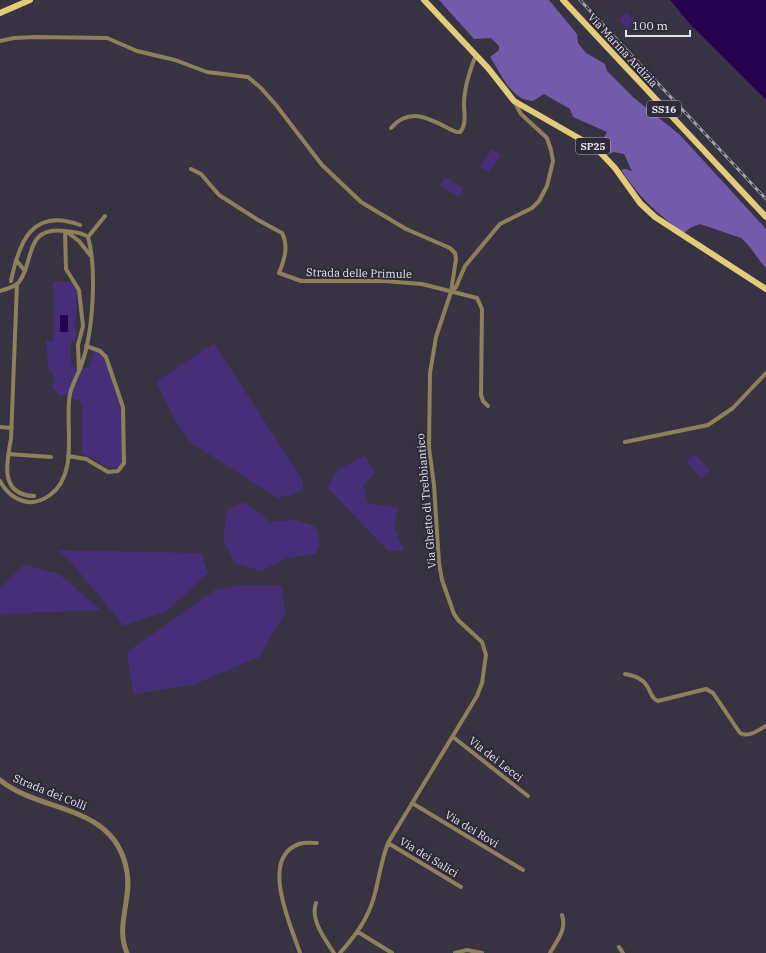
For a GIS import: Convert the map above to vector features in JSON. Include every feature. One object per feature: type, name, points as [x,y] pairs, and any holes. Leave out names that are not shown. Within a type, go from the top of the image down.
[{"type":"main road","points":[[0,13],[30,0]]},
{"type":"main road","name":"SP25","points":[[424,0],[476,55],[514,101],[596,148],[614,168],[640,203],[655,216],[766,289]]},
{"type":"main road","name":"Via Marina Ardizia","points":[[563,0],[766,217]]},
{"type":"street","points":[[0,41],[14,38],[36,37],[107,38],[137,52],[175,60],[208,72],[248,78],[261,88],[276,105],[322,165],[361,202],[406,229],[450,248],[455,253],[456,259],[451,292]]},
{"type":"street","points":[[392,128],[402,118],[417,115],[428,118],[456,132],[460,132],[464,120],[465,93],[471,67],[476,55]]},
{"type":"street","points":[[451,292],[456,287],[465,266],[500,224],[532,208],[539,201],[547,186],[553,161],[547,138],[521,114],[514,101]]},
{"type":"street","name":"Strada delle Primule","points":[[191,169],[200,174],[219,195],[258,220],[282,233],[286,246],[283,264],[279,273],[301,281],[384,281],[422,284],[451,292]]},
{"type":"street","points":[[0,481],[10,494],[17,499],[35,502],[44,499],[60,486],[64,476],[68,456],[70,392],[79,371],[86,346],[93,278],[88,237],[105,216]]},
{"type":"street","points":[[11,281],[16,260],[23,241],[28,233],[42,222],[58,220],[80,224]]},
{"type":"street","points":[[34,496],[20,494],[9,484],[7,476],[8,454],[12,428],[17,284],[25,271],[29,252],[36,240],[47,232],[65,231],[82,234],[88,237]]},
{"type":"street","points":[[65,231],[79,241],[90,256]]},
{"type":"street","points":[[65,231],[66,269],[80,290],[83,326],[78,345],[79,371]]},
{"type":"street","points":[[16,260],[25,271]]},
{"type":"street","points":[[0,291],[17,284]]},
{"type":"street","points":[[451,292],[471,295],[480,303],[482,395],[483,401],[488,406]]},
{"type":"street","name":"Via Ghetto di Trebbiantico","points":[[340,953],[358,932],[368,914],[374,897],[379,869],[388,843],[453,737],[477,696],[482,683],[486,655],[482,642],[459,621],[454,614],[442,580],[436,531],[434,484],[429,448],[430,373],[436,337],[451,292]]},
{"type":"street","points":[[68,456],[86,459],[108,472],[118,471],[124,463],[125,420],[118,392],[106,357],[100,351],[86,346]]},
{"type":"street","points":[[626,442],[708,425],[733,408],[766,373]]},
{"type":"street","points":[[0,427],[12,428]]},
{"type":"street","points":[[8,454],[51,457]]},
{"type":"street","points":[[625,674],[642,679],[648,686],[652,697],[658,701],[706,689],[713,693],[740,733],[743,735],[754,733],[766,726]]},
{"type":"street","name":"Via dei Lecci","points":[[453,737],[528,796]]},
{"type":"street","name":"Strada dei Colli","points":[[0,780],[20,792],[84,816],[97,824],[118,846],[127,871],[128,886],[122,937],[127,953]]},
{"type":"street","name":"Via dei Rovi","points":[[412,803],[523,870]]},
{"type":"street","points":[[300,953],[284,905],[279,869],[282,858],[293,847],[303,843],[317,843]]},
{"type":"street","name":"Via dei Salici","points":[[388,843],[461,887]]},
{"type":"street","points":[[316,903],[315,917],[323,936],[334,953]]},
{"type":"street","points":[[550,953],[564,929],[562,915]]},
{"type":"street","points":[[358,932],[392,953]]},
{"type":"street","points":[[619,947],[623,953]]},
{"type":"street","points":[[455,953],[466,950],[482,953]]},
{"type":"shaded area","points":[[439,0],[549,0],[577,34],[578,43],[586,53],[605,64],[607,71],[633,97],[680,135],[766,229],[766,268],[741,238],[700,224],[690,228],[684,233],[665,219],[642,197],[621,170],[625,169],[632,171],[624,154],[614,152],[609,154],[600,145],[607,132],[573,117],[570,109],[544,94],[533,101],[525,100],[519,96],[507,85],[490,57],[499,50],[499,46],[491,38],[474,39]]},
{"type":"shaded area","points":[[670,0],[766,0],[766,100],[691,25]]},
{"type":"shaded area","points":[[627,12],[635,21],[627,28],[619,20]]},
{"type":"shaded area","points":[[492,149],[501,155],[489,173],[480,167]]},
{"type":"shaded area","points":[[445,177],[464,188],[459,197],[440,186]]},
{"type":"shaded area","points":[[53,282],[73,282],[77,289],[75,341],[71,342],[71,365],[76,368],[89,368],[94,352],[97,351],[103,356],[109,368],[122,411],[122,463],[119,468],[108,467],[82,454],[82,403],[67,395],[59,395],[57,390],[53,390],[53,374],[48,368],[46,341],[53,341]]},
{"type":"shaded area","points":[[60,315],[68,315],[68,332],[60,332]]},
{"type":"shaded area","points":[[214,343],[303,481],[303,490],[291,495],[277,498],[190,442],[176,422],[156,382]]},
{"type":"shaded area","points":[[695,454],[710,471],[701,479],[686,461]]},
{"type":"shaded area","points":[[365,456],[375,472],[363,486],[368,503],[398,508],[394,527],[404,550],[388,551],[328,488],[338,471]]},
{"type":"shaded area","points":[[245,502],[271,522],[294,520],[315,526],[320,542],[316,554],[288,558],[261,571],[234,563],[223,538],[227,510]]},
{"type":"shaded area","points":[[57,550],[201,553],[208,573],[168,610],[124,626],[75,567]]},
{"type":"shaded area","points":[[24,565],[59,574],[101,610],[0,614],[0,587]]},
{"type":"shaded area","points":[[234,586],[282,586],[285,614],[259,657],[195,684],[133,694],[127,652],[215,590]]},
{"type":"railway","points":[[580,0],[766,199]]}]
